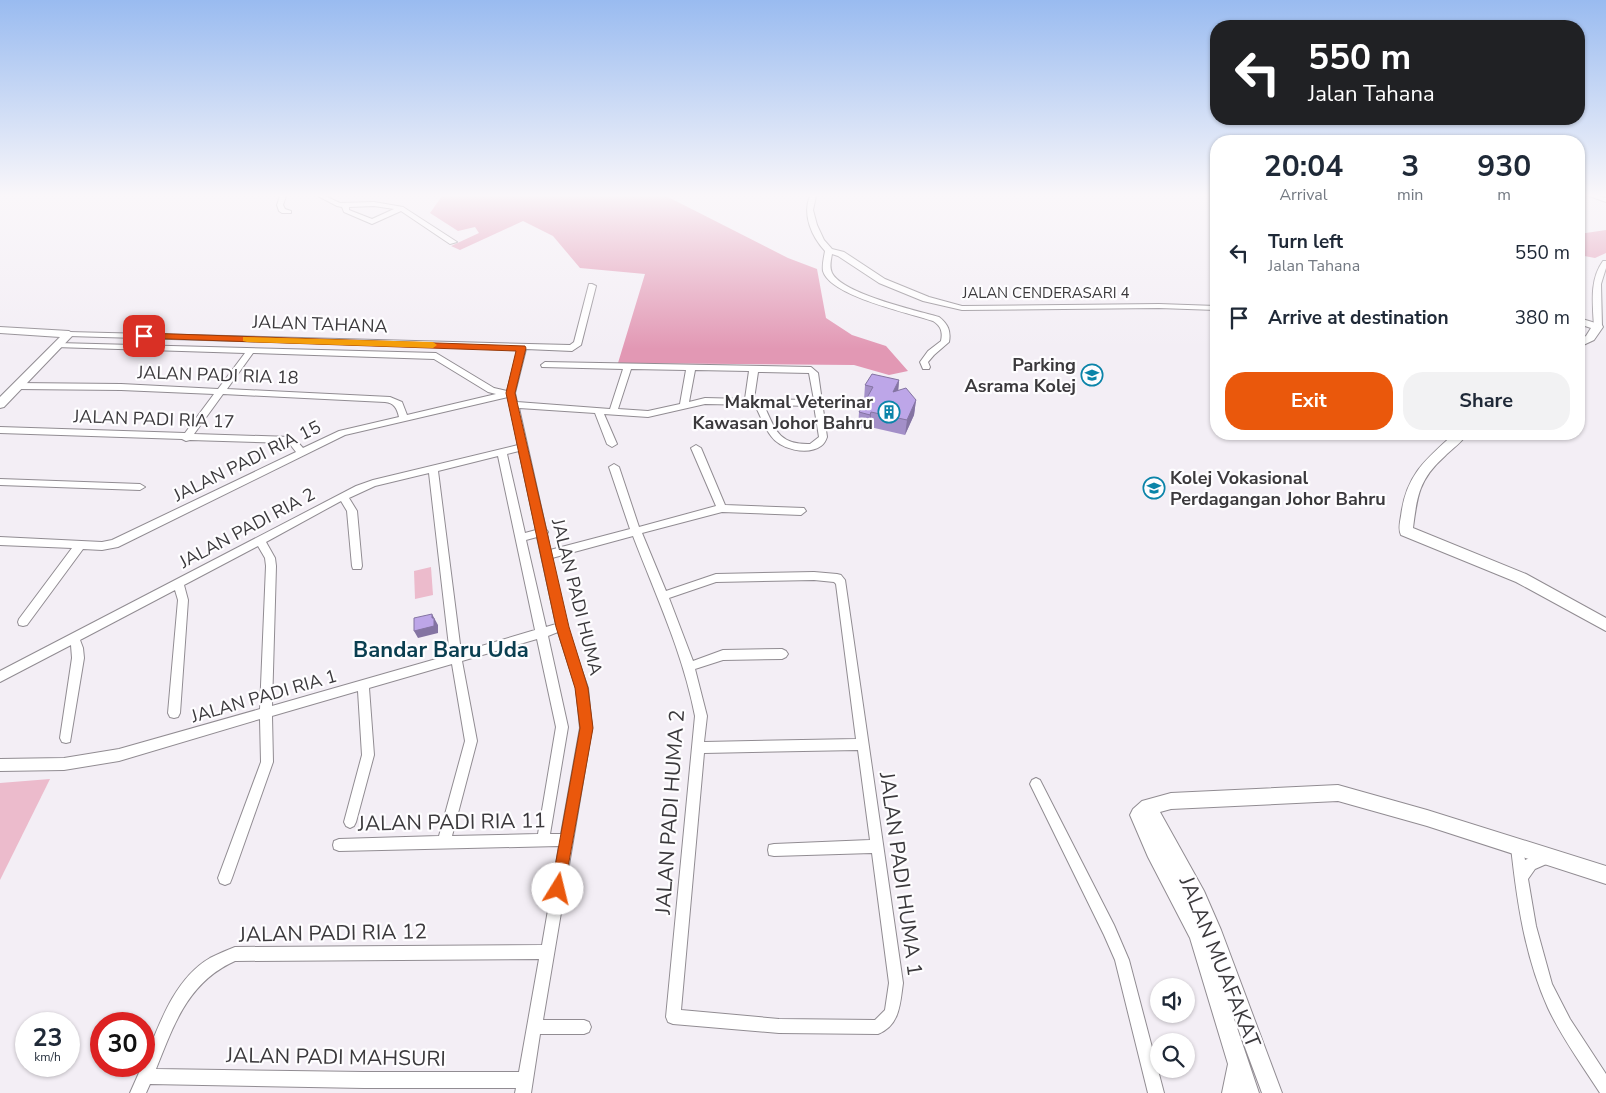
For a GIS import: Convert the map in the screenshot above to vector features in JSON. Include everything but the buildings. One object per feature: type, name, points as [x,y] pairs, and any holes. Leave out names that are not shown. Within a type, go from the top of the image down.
[{"type":"street","points":[[824,247],[829,251],[827,271],[832,280],[841,286],[871,300],[927,316],[943,323],[947,332],[945,342],[931,352],[924,362],[926,367]]},
{"type":"street","name":"JALAN CENDERASARI 4","points":[[829,251],[841,254],[882,281],[926,299],[962,308],[1159,306],[1210,308]]},
{"type":"street","points":[[1585,341],[1590,338],[1598,327],[1598,278],[1600,268],[1606,263]]},
{"type":"street","name":"JALAN TAHANA","points":[[0,330],[68,334],[572,348],[576,347],[592,286]]},
{"type":"street","points":[[1585,323],[1598,327]]},
{"type":"street","points":[[0,404],[68,334]]},
{"type":"street","points":[[58,345],[436,356],[495,392],[512,399],[613,412],[648,414],[705,401],[818,403]]},
{"type":"street","name":"JALAN PADI HUMA","points":[[522,348],[512,399],[543,532],[562,627],[582,688],[586,728],[524,1086]]},
{"type":"street","points":[[186,438],[251,350]]},
{"type":"street","points":[[545,364],[813,371],[823,437],[818,445],[812,447],[783,445],[777,440],[759,402]]},
{"type":"street","points":[[613,412],[628,366]]},
{"type":"street","points":[[684,406],[691,368]]},
{"type":"street","points":[[749,402],[754,368]]},
{"type":"street","name":"JALAN PADI RIA 18","points":[[17,386],[391,399],[400,405],[404,419]]},
{"type":"street","name":"JALAN PADI RIA 15","points":[[1,543],[102,546],[114,544],[342,433],[404,419],[512,399]]},
{"type":"street","points":[[598,410],[612,444]]},
{"type":"street","name":"JALAN PADI RIA 17","points":[[0,430],[186,438],[291,440],[301,452]]},
{"type":"street","points":[[1455,440],[1423,470],[1415,482],[1411,493],[1406,531],[1521,578],[1606,625]]},
{"type":"street","name":"JALAN PADI RIA 2","points":[[0,677],[342,496],[373,483],[523,447]]},
{"type":"street","points":[[696,448],[722,508]]},
{"type":"street","points":[[502,452],[562,727],[542,840]]},
{"type":"street","name":"JALAN PADI HUMA 2","points":[[614,467],[635,531],[663,596],[688,667],[698,701],[700,716],[673,1017]]},
{"type":"street","points":[[433,468],[456,657],[471,741],[444,842]]},
{"type":"street","points":[[0,482],[140,487]]},
{"type":"street","points":[[342,496],[352,511],[357,566]]},
{"type":"street","points":[[548,555],[722,508],[801,511]]},
{"type":"street","points":[[520,538],[543,532]]},
{"type":"street","points":[[225,878],[267,762],[266,714],[271,566],[270,558],[260,540]]},
{"type":"street","points":[[23,622],[80,545]]},
{"type":"street","name":"JALAN PADI HUMA 1","points":[[663,596],[716,578],[814,576],[837,578],[841,583],[896,983],[892,1014],[878,1027],[779,1026],[673,1017]]},
{"type":"street","points":[[174,713],[183,600],[178,583]]},
{"type":"street","name":"JALAN PADI RIA 1","points":[[0,765],[64,764],[110,757],[266,714],[562,627]]},
{"type":"street","points":[[66,738],[78,658],[78,648],[74,637]]},
{"type":"street","points":[[688,667],[723,656],[782,654]]},
{"type":"street","points":[[350,822],[368,755],[363,685]]},
{"type":"street","points":[[698,748],[862,744]]},
{"type":"street","points":[[1036,784],[1122,960],[1156,1093]]},
{"type":"street","points":[[1145,814],[1170,802],[1338,794],[1427,818],[1606,875]]},
{"type":"street","name":"JALAN MUAFAKAT","points":[[1145,814],[1154,851],[1198,935],[1238,1065],[1249,1093]]},
{"type":"street","name":"JALAN MUAFAKAT","points":[[1145,814],[1202,905],[1272,1093]]},
{"type":"street","name":"JALAN PADI RIA 11","points":[[339,845],[566,840]]},
{"type":"street","points":[[774,850],[876,846]]},
{"type":"street","points":[[1517,847],[1529,933],[1541,974],[1554,1005],[1606,1088]]},
{"type":"street","points":[[1520,879],[1527,865],[1534,860],[1548,856]]},
{"type":"street","name":"JALAN PADI RIA 12","points":[[155,1054],[171,1014],[201,972],[222,958],[235,954],[548,952]]},
{"type":"street","points":[[535,1027],[584,1027]]},
{"type":"street","points":[[1232,1093],[1238,1065]]},
{"type":"street","name":"JALAN PADI MAHSURI","points":[[155,1076],[364,1080],[524,1086]]},
{"type":"street","name":"JALAN PADI RIA 12","points":[[138,1093],[146,1077]]},
{"type":"shaded area","points":[[453,247],[467,247],[460,250]]},
{"type":"shaded area","points":[[562,247],[766,247],[817,269],[826,318],[852,335],[886,346],[908,371],[889,375],[854,365],[618,363],[645,274],[580,268]]},
{"type":"shaded area","points":[[1585,247],[1606,247],[1606,253],[1595,258],[1585,256]]},
{"type":"shaded area","points":[[431,567],[433,595],[415,599],[414,571]]},
{"type":"shaded area","points":[[50,779],[0,880],[0,783]]},
{"type":"slow traffic","points":[[247,339],[433,345]]},
{"type":"place","name":"Parking Asrama Kolej","points":[[1092,375]]},
{"type":"place","name":"Makmal Veterinar Kawasan Johor Bahru","points":[[889,412]]},
{"type":"place","name":"Kolej Vokasional Perdagangan Johor Bahru","points":[[1154,488]]},
{"type":"district","name":"Bandar Baru Uda","points":[[441,649]]},
{"type":"route","points":[[144,336],[522,348],[511,393],[513,405],[548,555],[562,627],[582,688],[586,728],[558,889]]}]
